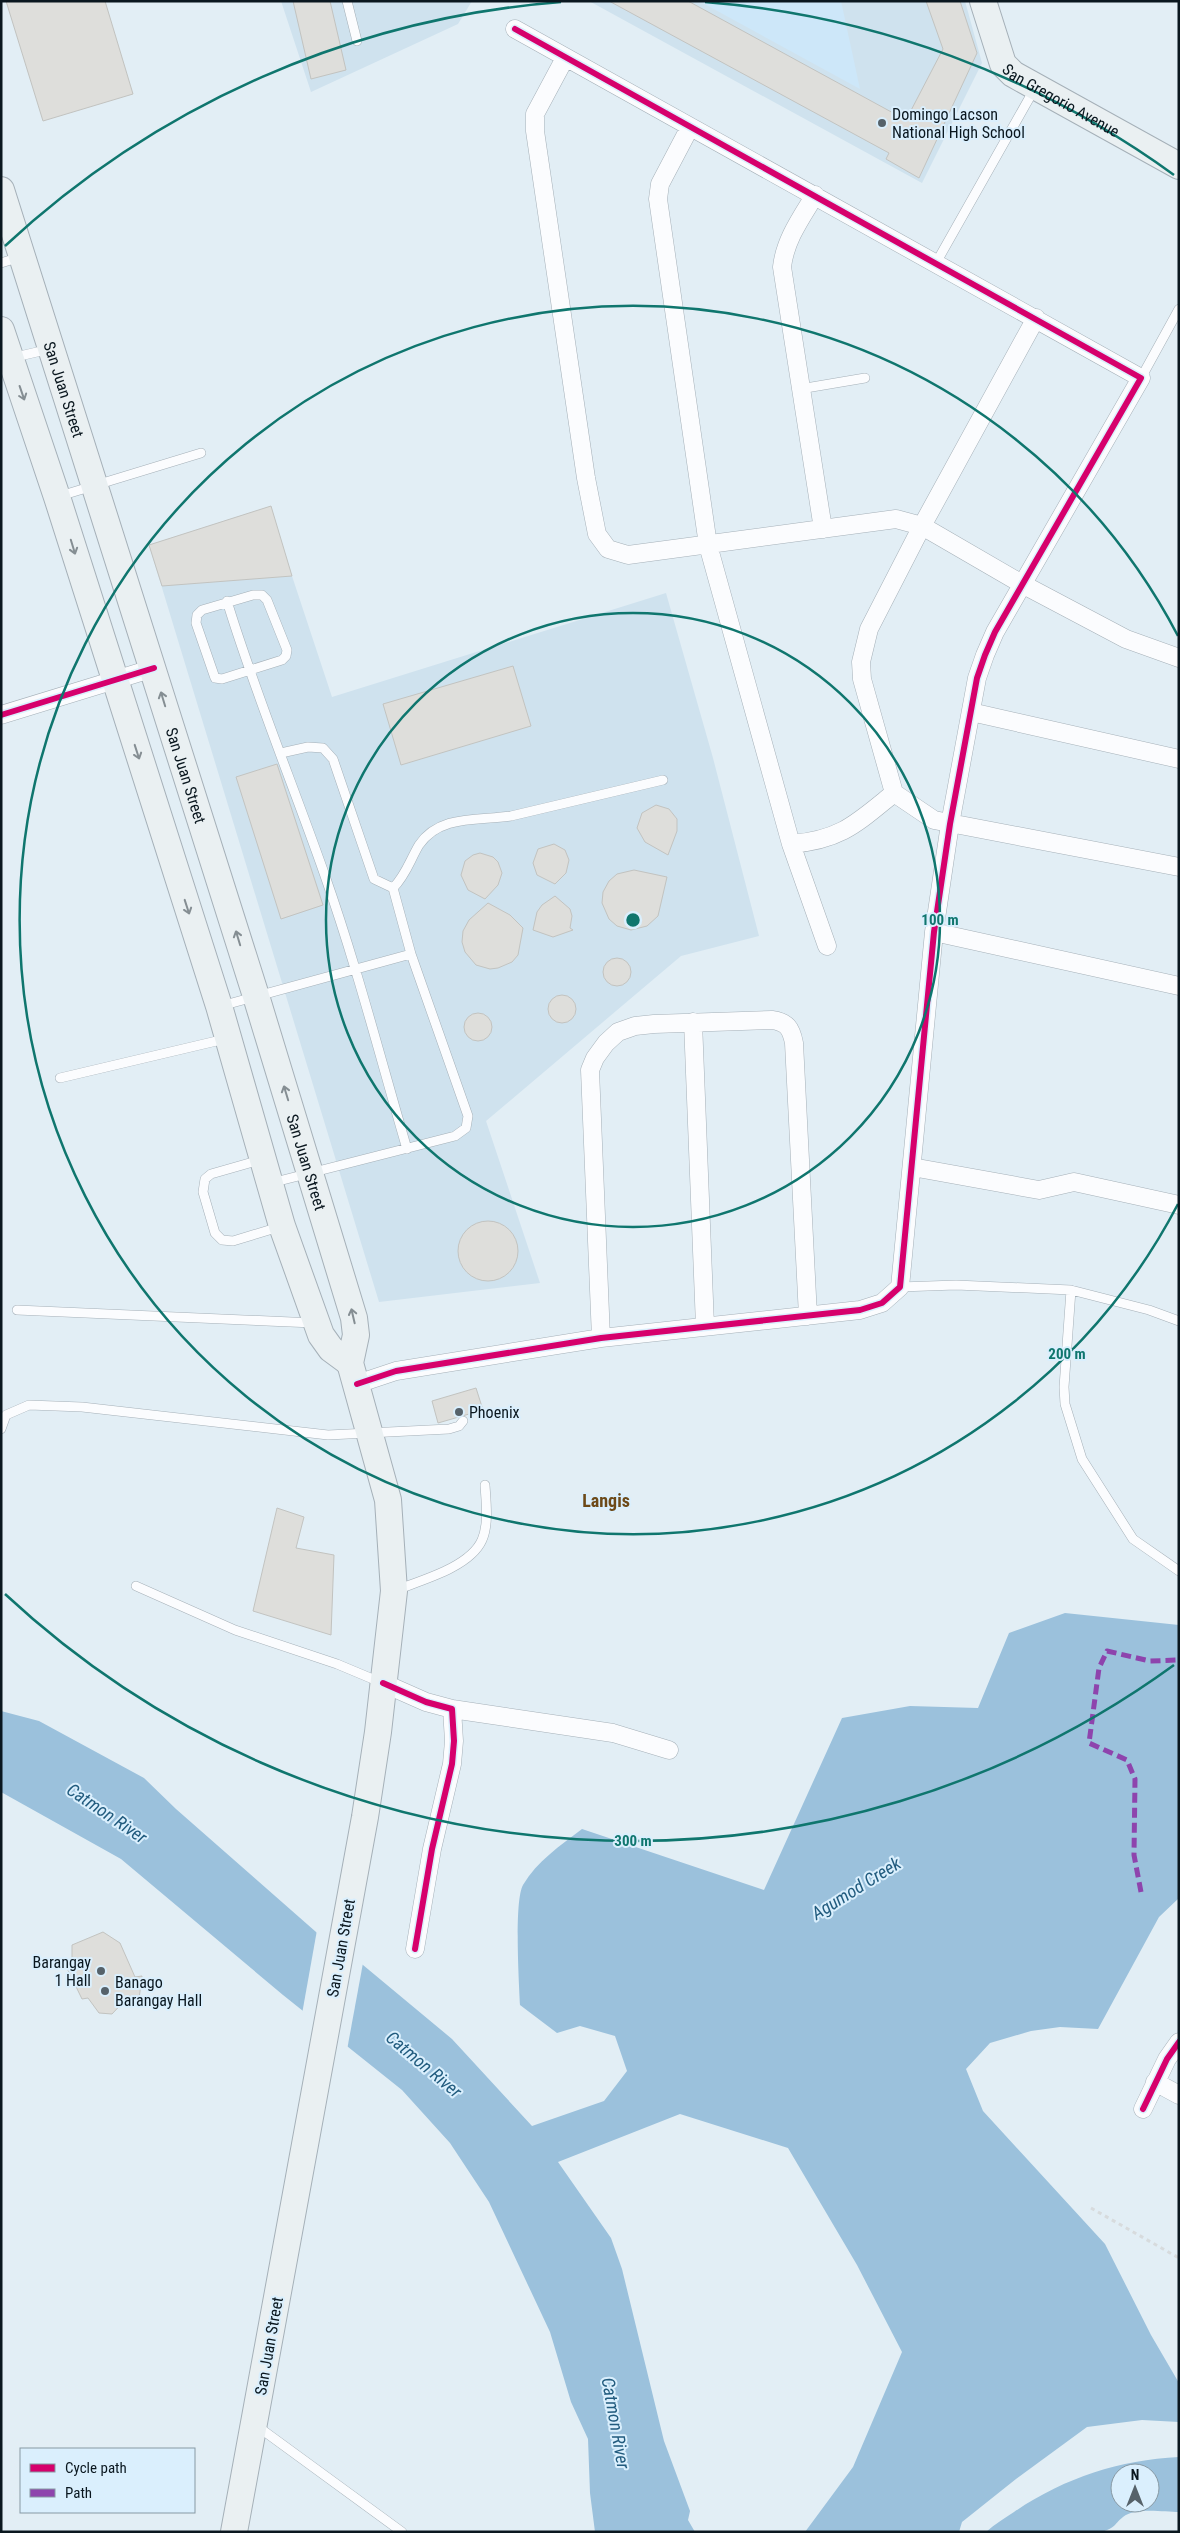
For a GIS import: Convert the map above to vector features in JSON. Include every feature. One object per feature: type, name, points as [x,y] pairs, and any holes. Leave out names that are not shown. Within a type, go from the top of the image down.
[{"type":"main road","name":"San Gregorio Avenue","points":[[983,1],[1003,64],[1013,74],[1179,166]]},
{"type":"main road","name":"San Juan Street","points":[[1,190],[11,260],[50,349],[96,486],[311,1172],[354,1318],[356,1335],[353,1374],[388,1500],[394,1591],[378,1732],[345,1925],[234,2532]]},
{"type":"main road","points":[[1,330],[6,358],[58,497],[114,680],[219,1006],[282,1226],[316,1323],[331,1349],[353,1374]]},
{"type":"street","points":[[353,1374],[396,1371],[601,1338],[873,1308],[890,1297],[900,1287],[934,932],[950,824],[971,712],[984,655],[1022,584],[1141,378],[815,195],[515,30]]},
{"type":"street","points":[[565,58],[535,114],[535,131],[586,478],[597,534],[608,549],[628,555],[896,519],[922,526],[1022,584],[1126,639],[1179,658]]},
{"type":"street","points":[[690,127],[660,184],[658,199],[708,545],[791,844],[827,946]]},
{"type":"street","points":[[815,195],[783,252],[782,267],[823,529]]},
{"type":"street","points":[[1036,318],[922,526],[869,628],[861,662],[862,679],[894,793],[934,820],[1179,867]]},
{"type":"street","points":[[1,715],[154,668]]},
{"type":"street","points":[[971,712],[1179,759]]},
{"type":"street","points":[[791,844],[817,842],[841,833],[894,793]]},
{"type":"street","points":[[934,932],[1179,986]]},
{"type":"street","points":[[601,1338],[590,1070],[600,1051],[618,1032],[634,1026],[772,1020],[782,1022],[788,1026],[792,1034],[808,1316]]},
{"type":"street","points":[[693,1022],[705,1326]]},
{"type":"street","points":[[912,1168],[1039,1190],[1074,1182],[1179,1204]]},
{"type":"street","points":[[383,1683],[426,1702],[452,1709],[613,1733],[670,1750]]},
{"type":"street","points":[[414,1949],[432,1849],[452,1764],[454,1741],[452,1709]]},
{"type":"street","points":[[1143,2108],[1174,2046],[1179,2042]]},
{"type":"street","points":[[1155,2082],[1179,2095]]},
{"type":"lane","points":[[347,1],[357,41]]},
{"type":"lane","points":[[936,263],[1031,95]]},
{"type":"lane","points":[[1141,378],[1179,309]]},
{"type":"lane","points":[[6,358],[50,349]]},
{"type":"lane","points":[[800,390],[865,378]]},
{"type":"lane","points":[[58,497],[201,453]]},
{"type":"lane","points":[[253,595],[262,595],[267,600],[287,650],[286,656],[282,660],[222,679],[215,678],[196,624],[196,615],[202,610],[228,601],[253,595]]},
{"type":"lane","points":[[228,601],[248,671],[281,753],[325,875],[407,1149]]},
{"type":"lane","points":[[281,753],[308,747],[322,748],[333,759],[374,879],[393,888]]},
{"type":"lane","points":[[393,888],[410,867],[427,834],[437,827],[472,818],[493,819],[511,816],[663,780]]},
{"type":"lane","points":[[282,1226],[233,1241],[222,1240],[215,1233],[203,1192],[205,1179],[211,1174],[266,1171],[311,1172],[455,1136],[466,1128],[468,1116],[410,954],[393,888]]},
{"type":"lane","points":[[219,1006],[410,954]]},
{"type":"lane","points":[[60,1078],[228,1038]]},
{"type":"lane","points":[[900,1287],[956,1285],[1070,1290],[1149,1310],[1179,1321]]},
{"type":"lane","points":[[1070,1290],[1064,1386],[1066,1404],[1082,1458],[1133,1539],[1179,1571]]},
{"type":"lane","points":[[17,1310],[316,1323]]},
{"type":"lane","points":[[1,1429],[6,1415],[29,1405],[82,1407],[328,1436],[449,1429],[459,1426],[463,1420]]},
{"type":"lane","points":[[394,1591],[457,1565],[476,1547],[482,1540],[486,1517],[485,1485]]},
{"type":"lane","points":[[136,1586],[234,1630],[337,1664],[383,1683]]},
{"type":"lane","points":[[255,2424],[402,2532]]},
{"type":"path","points":[[1091,2208],[1179,2258]]},
{"type":"shaded area","points":[[281,1],[472,1],[458,24],[311,92]]},
{"type":"shaded area","name":"Domingo Lacson National High School","points":[[589,1],[965,1],[982,63],[922,183]]},
{"type":"shaded area","points":[[699,1],[841,1],[860,89]]},
{"type":"shaded area","points":[[271,506],[332,697],[666,593],[713,758],[759,936],[681,956],[486,1121],[540,1283],[379,1302],[149,545]]},
{"type":"water","points":[[1065,1613],[1179,1625],[1179,1898],[1159,1917],[1098,2029],[1060,2027],[1031,2031],[990,2043],[966,2069],[983,2111],[1105,2244],[1151,2335],[1179,2383],[1179,2422],[1142,2420],[1087,2427],[1016,2479],[962,2522],[959,2532],[805,2532],[853,2467],[902,2352],[857,2265],[788,2148],[680,2114],[558,2162],[611,2238],[622,2269],[664,2441],[690,2511],[688,2520],[695,2532],[595,2532],[590,2493],[588,2439],[571,2402],[550,2332],[489,2202],[450,2143],[402,2090],[283,1995],[121,1859],[1,1792],[1,1711],[39,1721],[144,1778],[176,1809],[324,1939],[363,1965],[452,2039],[532,2126],[604,2101],[627,2071],[615,2036],[580,2026],[557,2033],[520,2005],[518,1943],[520,1894],[529,1876],[542,1861],[582,1829],[764,1890],[842,1718],[910,1706],[978,1708],[1009,1633]]},
{"type":"water","points":[[1179,2457],[1179,2512],[1160,2511],[1160,2463],[1131,2463]]},
{"type":"water","points":[[1110,2468],[1110,2513],[1132,2513],[1123,2517],[1112,2528],[1101,2532],[986,2532],[1000,2521],[1052,2489]]},
{"type":"pier","points":[[317,1930],[363,1963],[347,2050],[302,2014]]},
{"type":"building","points":[[6,1],[105,1],[133,94],[43,121]]},
{"type":"building","points":[[293,1],[330,1],[346,70],[311,79]]},
{"type":"building","points":[[609,1],[688,1],[906,120],[943,49],[926,1],[960,1],[977,53],[919,178],[886,159],[889,153]]},
{"type":"building","points":[[271,506],[292,576],[162,586],[149,545]]},
{"type":"building","points":[[513,666],[531,726],[401,765],[383,704]]},
{"type":"building","points":[[277,764],[323,905],[281,919],[236,777]]},
{"type":"building","points":[[656,805],[669,809],[677,819],[677,831],[668,855],[645,842],[637,828],[642,813]]},
{"type":"building","points":[[554,844],[565,850],[569,860],[566,873],[555,884],[537,875],[533,863],[538,849]]},
{"type":"building","points":[[480,853],[493,857],[498,862],[502,873],[498,885],[485,899],[468,890],[461,875],[465,861],[473,855]]},
{"type":"building","points":[[634,870],[667,877],[658,916],[647,926],[631,930],[617,926],[609,919],[602,903],[603,892],[609,881],[617,874]]},
{"type":"building","points":[[555,896],[570,909],[572,916],[570,928],[573,930],[553,937],[533,930],[537,912],[542,905]]},
{"type":"building","points":[[488,903],[510,915],[523,928],[518,955],[512,962],[490,969],[476,965],[465,952],[462,942],[463,931],[469,920]]},
{"type":"building","points":[[617,958],[627,962],[631,972],[627,982],[617,986],[607,982],[603,972],[607,962]]},
{"type":"building","points":[[562,995],[572,999],[576,1009],[572,1019],[562,1023],[552,1019],[548,1009],[552,999]]},
{"type":"building","points":[[478,1013],[488,1017],[492,1027],[488,1037],[478,1041],[468,1037],[464,1027],[468,1017]]},
{"type":"building","points":[[488,1221],[505,1226],[513,1234],[518,1251],[513,1268],[505,1276],[488,1281],[471,1276],[463,1268],[458,1251],[463,1234],[471,1226]]},
{"type":"building","points":[[476,1388],[483,1410],[438,1423],[432,1401]]},
{"type":"building","points":[[277,1508],[304,1517],[296,1548],[334,1555],[331,1635],[253,1611]]},
{"type":"building","name":"Barangay 1 Hall","points":[[103,1932],[120,1943],[135,1977],[142,1976],[139,1999],[129,1996],[112,2014],[99,2013],[88,1998],[82,1999],[66,1966],[72,1962],[72,1945]]},
{"type":"marked path","points":[[1141,1892],[1134,1855],[1135,1779],[1127,1760],[1089,1743],[1099,1668],[1107,1651],[1150,1661],[1179,1660]]},
{"type":"cycle path","points":[[357,1384],[396,1371],[601,1338],[860,1310],[882,1303],[900,1287],[934,932],[950,824],[977,678],[995,632],[1141,378],[515,29]]},
{"type":"cycle path","points":[[1,715],[154,668]]},
{"type":"cycle path","points":[[383,1683],[426,1702],[452,1709],[454,1741],[452,1764],[432,1849],[415,1949]]},
{"type":"cycle path","points":[[1143,2109],[1167,2059],[1179,2042]]},
{"type":"place","name":"Domingo Lacson National High School","points":[[882,123]]},
{"type":"place","name":"Phoenix","points":[[459,1412]]},
{"type":"place","name":"Barangay 1 Hall","points":[[101,1971]]},
{"type":"place","name":"Banago Barangay Hall","points":[[105,1991]]},
{"type":"district","name":"Langis","points":[[606,1500]]},
{"type":"water label","name":"Catmon River","points":[[107,1813]]},
{"type":"water label","name":"Agumod Creek","points":[[856,1888]]},
{"type":"water label","name":"Catmon River","points":[[424,2064]]},
{"type":"water label","name":"Catmon River","points":[[616,2423]]}]
